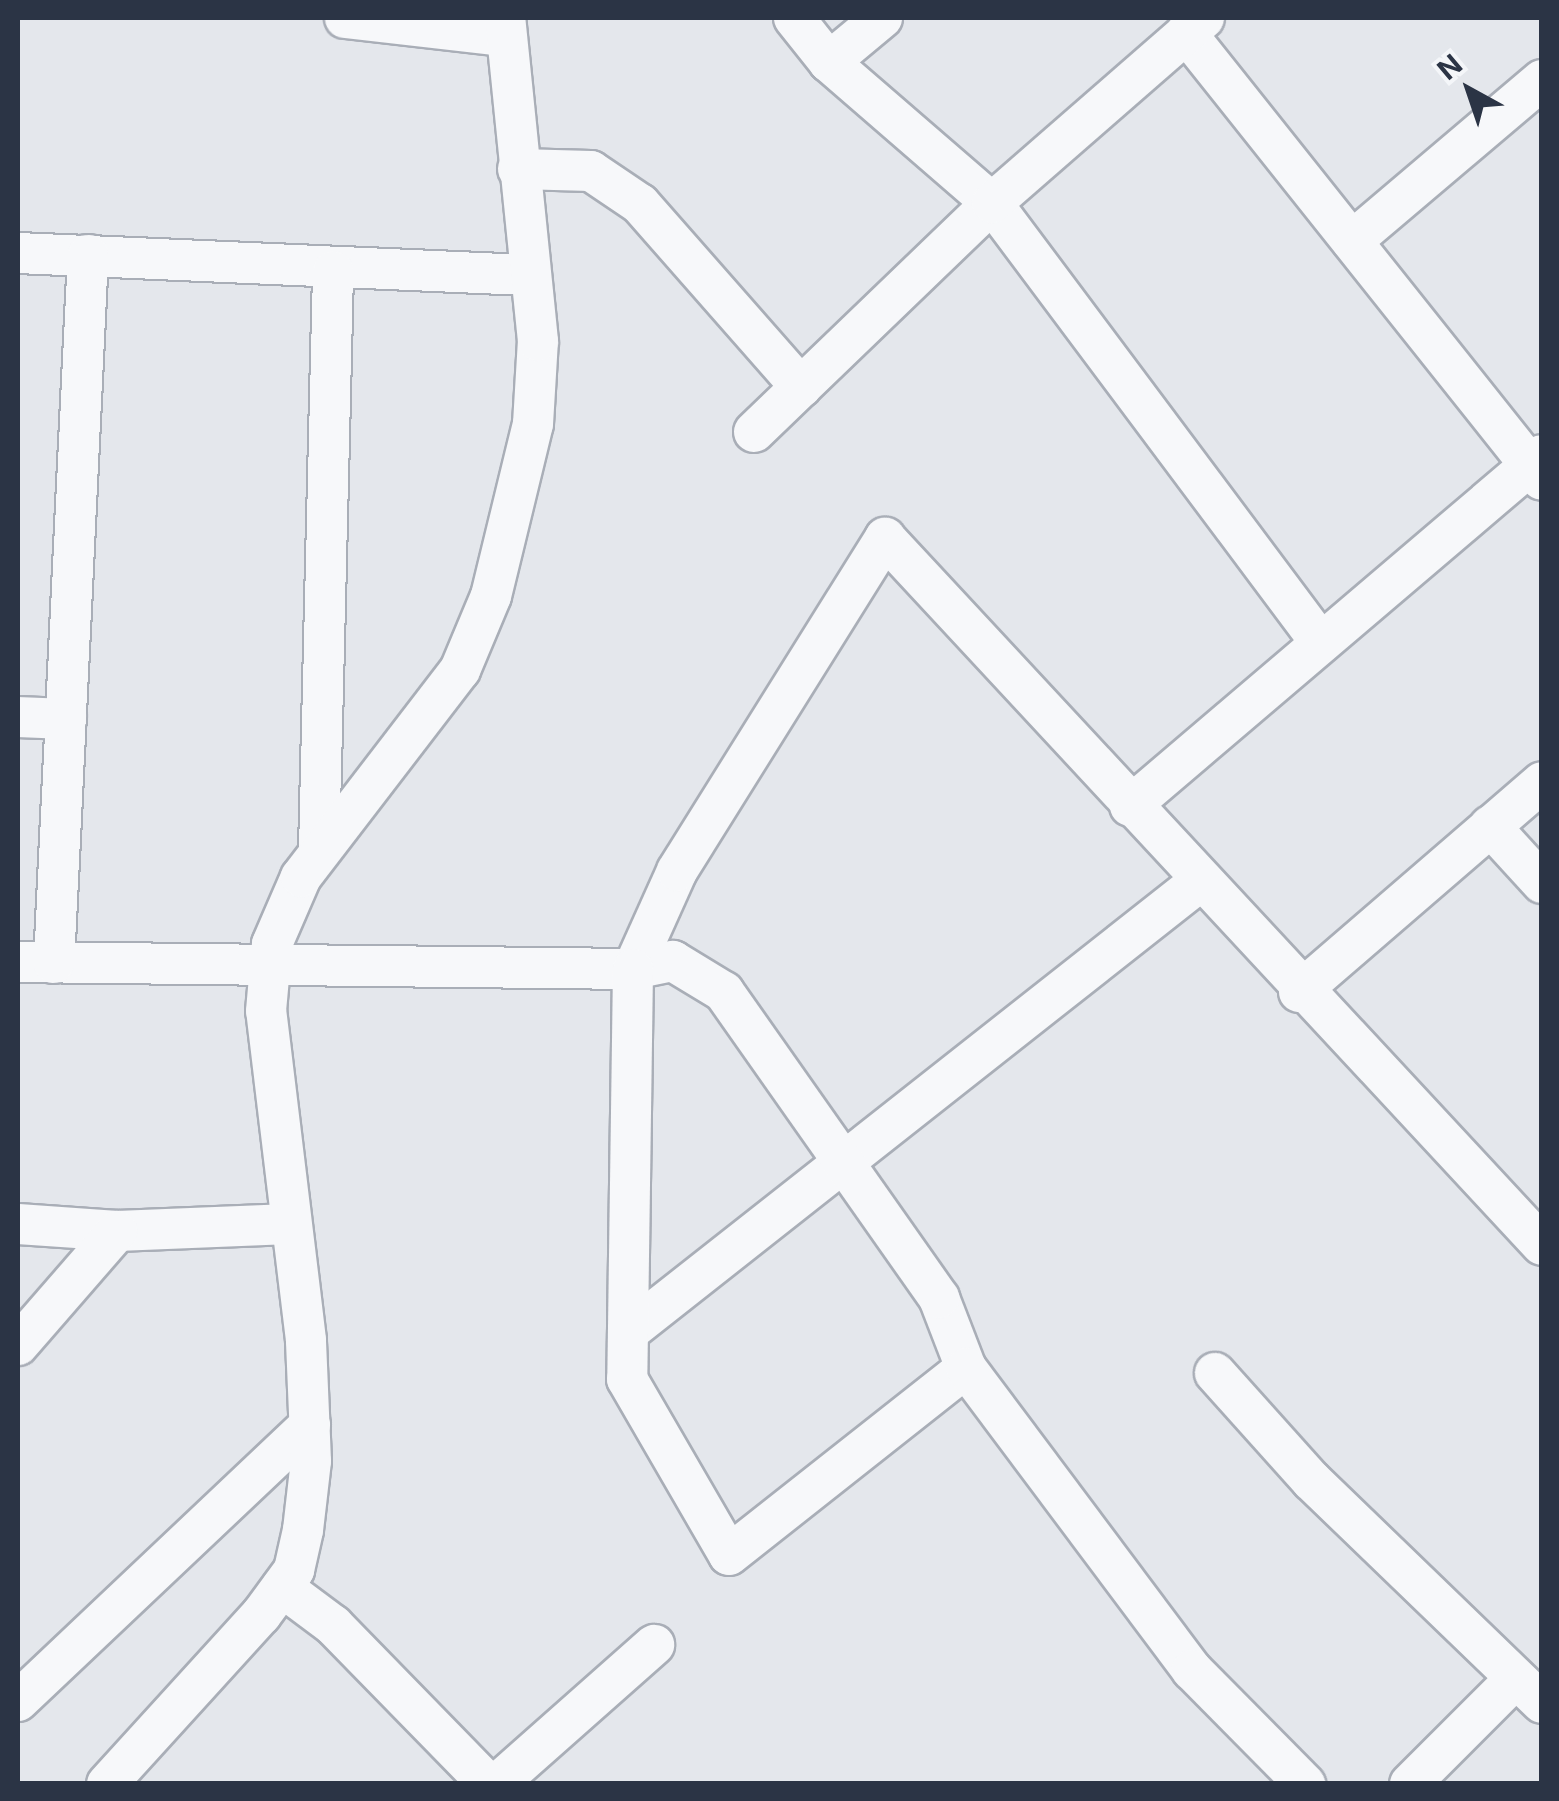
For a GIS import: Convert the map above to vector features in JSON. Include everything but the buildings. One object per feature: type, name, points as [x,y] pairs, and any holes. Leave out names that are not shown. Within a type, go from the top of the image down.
[{"type":"street","points":[[107,1784],[282,1586],[303,1530],[310,1426],[266,1011],[272,944],[319,850],[460,670],[491,596],[533,424],[538,342],[525,275],[504,27],[345,18]]},
{"type":"street","points":[[794,18],[829,62],[992,203],[1322,643]]},
{"type":"street","points":[[829,62],[882,18]]},
{"type":"street","points":[[754,432],[992,203],[1195,25],[1352,242],[1538,467],[1130,806]]},
{"type":"street","points":[[1352,242],[1542,80]]},
{"type":"street","points":[[518,168],[590,171],[640,204],[801,387]]},
{"type":"street","points":[[18,253],[333,271],[525,275]]},
{"type":"street","points":[[88,255],[66,719],[36,962],[270,968],[633,969],[673,961],[724,992],[844,1169],[939,1298],[966,1368],[1192,1670],[1304,1784]]},
{"type":"street","points":[[319,850],[333,271]]},
{"type":"street","points":[[966,1368],[728,1555],[626,1379],[633,969],[677,870],[885,538],[1299,992],[1542,1245]]},
{"type":"street","points":[[18,717],[66,719]]},
{"type":"street","points":[[1299,992],[1542,782]]},
{"type":"street","points":[[1490,826],[1542,882]]},
{"type":"street","points":[[628,1332],[844,1169],[1199,882]]},
{"type":"street","points":[[18,1224],[118,1231],[290,1224]]},
{"type":"street","points":[[18,1344],[118,1231]]},
{"type":"street","points":[[1215,1373],[1528,1691],[1410,1784]]},
{"type":"street","points":[[18,1701],[310,1426]]},
{"type":"street","points":[[282,1586],[333,1625],[488,1784]]},
{"type":"street","points":[[498,1784],[654,1645]]}]
